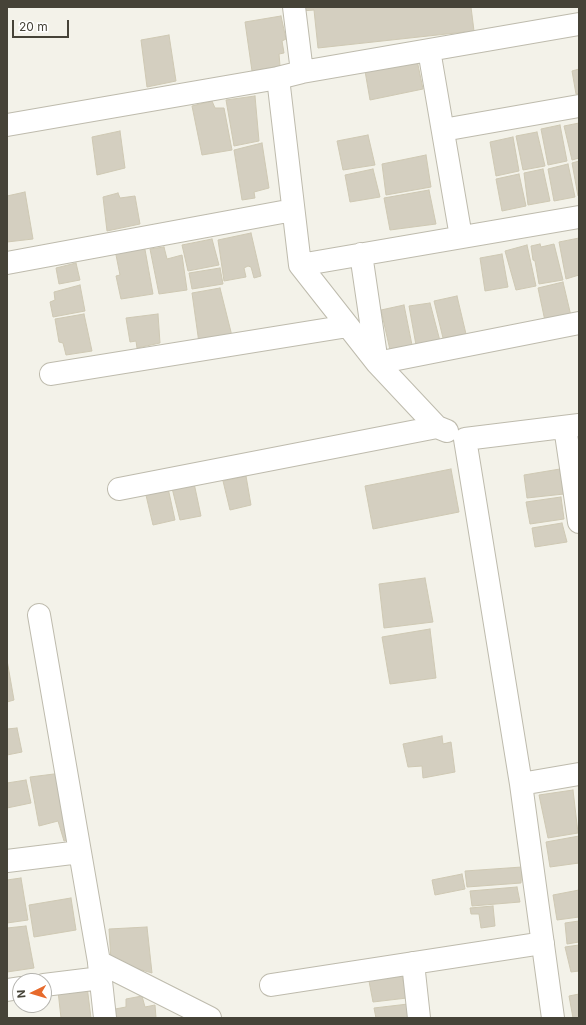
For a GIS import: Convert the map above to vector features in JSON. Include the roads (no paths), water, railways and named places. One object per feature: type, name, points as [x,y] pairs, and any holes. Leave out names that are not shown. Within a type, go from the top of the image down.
[{"type":"street","points":[[294,7],[302,72]]},
{"type":"street","points":[[7,125],[579,24]]},
{"type":"street","points":[[429,50],[461,237]]},
{"type":"street","points":[[278,78],[300,265],[377,363],[437,427],[465,439],[572,426],[579,519]]},
{"type":"street","points":[[443,130],[579,106]]},
{"type":"street","points":[[7,263],[293,210]]},
{"type":"street","points":[[300,265],[579,217]]},
{"type":"street","points":[[361,254],[377,363]]},
{"type":"street","points":[[377,363],[579,323]]},
{"type":"street","points":[[51,374],[348,326]]},
{"type":"street","points":[[119,489],[437,427]]},
{"type":"street","points":[[465,439],[521,784],[553,1018]]},
{"type":"street","points":[[39,615],[100,970],[105,1018]]},
{"type":"street","points":[[521,784],[579,774]]},
{"type":"street","points":[[7,861],[80,852]]},
{"type":"street","points":[[271,985],[543,943]]},
{"type":"street","points":[[413,963],[419,1018]]},
{"type":"street","points":[[52,983],[100,970],[210,1018]]}]
